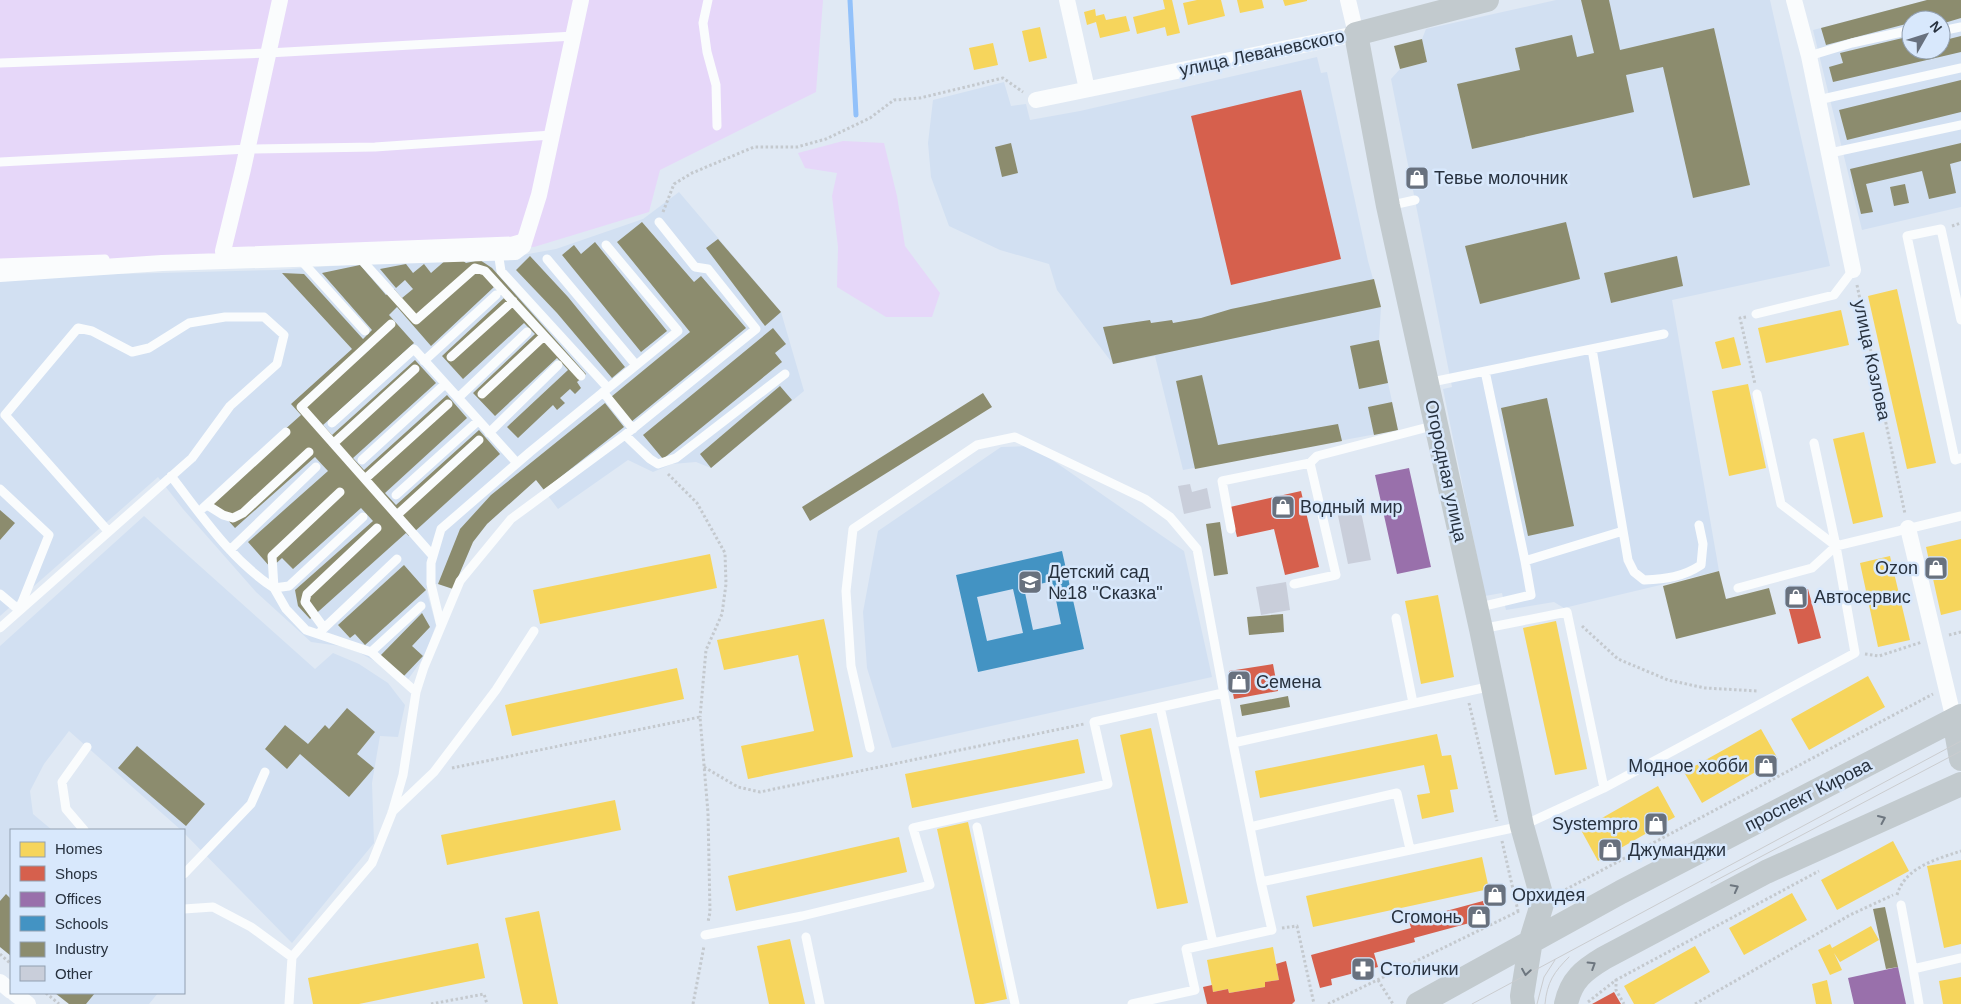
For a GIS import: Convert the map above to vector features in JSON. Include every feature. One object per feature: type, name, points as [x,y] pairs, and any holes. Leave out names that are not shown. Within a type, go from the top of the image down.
[{"type":"street","points":[[223,251],[248,149],[280,0]]},
{"type":"street","points":[[0,274],[162,263],[515,252],[524,246],[539,194],[582,0]]},
{"type":"street","points":[[1067,0],[1087,89]]},
{"type":"street","name":"Огородная улица","points":[[1348,0],[1388,206],[1479,618],[1492,686],[1510,828],[1542,901]]},
{"type":"street","name":"улица Леваневского","points":[[1036,100],[1356,34],[1487,0]]},
{"type":"street","points":[[1794,0],[1809,56],[1853,270]]},
{"type":"street","points":[[1908,528],[1946,685],[1958,718],[1961,759]]},
{"type":"street","name":"проспект Кирова","points":[[1418,1004],[1621,892],[1958,718]]},
{"type":"street","points":[[1566,1004],[1569,990],[1586,969],[1604,958],[1766,872],[1961,784]]},
{"type":"street","points":[[1523,1004],[1522,996],[1531,940],[1542,901]]},
{"type":"street","points":[[0,982],[10,990]]},
{"type":"street","points":[[16,994],[28,1004]]},
{"type":"lane","points":[[708,0],[703,23],[706,52],[716,85],[717,126]]},
{"type":"lane","points":[[1809,56],[1852,43],[1901,32]]},
{"type":"lane","points":[[0,63],[268,53],[574,36]]},
{"type":"lane","points":[[1818,100],[1961,68]]},
{"type":"lane","points":[[1830,153],[1961,125]]},
{"type":"lane","points":[[0,162],[248,149],[375,147],[552,135]]},
{"type":"lane","points":[[1388,206],[1415,200]]},
{"type":"lane","points":[[288,1004],[292,957],[372,863],[392,812],[403,775],[416,692],[424,666],[460,581],[511,519],[629,432],[756,329],[708,269],[695,267],[659,222]]},
{"type":"lane","points":[[1961,320],[1941,229],[1907,236],[1955,460],[1961,458]]},
{"type":"lane","points":[[0,263],[210,256],[223,251],[512,241],[526,237]]},
{"type":"lane","points":[[441,626],[431,584],[431,563],[441,530],[517,463],[678,331],[606,245]]},
{"type":"lane","points":[[498,252],[501,271],[605,390],[629,432],[650,459],[658,464],[676,458],[785,374]]},
{"type":"lane","points":[[358,256],[416,320],[475,268],[485,271],[581,376]]},
{"type":"lane","points":[[299,258],[365,332]]},
{"type":"lane","points":[[547,259],[636,365]]},
{"type":"lane","points":[[1756,314],[1834,295],[1853,270]]},
{"type":"lane","points":[[424,360],[496,295]]},
{"type":"lane","points":[[450,357],[513,301]]},
{"type":"lane","points":[[0,628],[192,458],[230,406],[277,364],[284,335],[264,317],[226,317],[189,324],[149,348],[132,352],[92,330],[78,328],[5,415],[108,531]]},
{"type":"lane","points":[[391,324],[301,407],[433,556]]},
{"type":"lane","points":[[458,398],[527,332]]},
{"type":"lane","points":[[1426,383],[1664,334]]},
{"type":"lane","points":[[482,394],[544,336]]},
{"type":"lane","points":[[332,423],[414,349],[517,463]]},
{"type":"lane","points":[[1592,349],[1628,560],[1634,572],[1644,580],[1666,579],[1689,573],[1701,565],[1703,544],[1698,525]]},
{"type":"lane","points":[[489,432],[558,366]]},
{"type":"lane","points":[[334,444],[415,370]]},
{"type":"lane","points":[[1479,618],[1531,595],[1485,371]]},
{"type":"lane","points":[[362,460],[445,384]]},
{"type":"lane","points":[[1757,394],[1781,504],[1836,546]]},
{"type":"lane","points":[[365,479],[448,404]]},
{"type":"lane","points":[[396,495],[478,421]]},
{"type":"lane","points":[[1230,529],[1222,481],[1310,463],[1317,456],[1436,425]]},
{"type":"lane","points":[[199,512],[286,432]]},
{"type":"lane","points":[[870,748],[851,666],[846,591],[852,529],[977,445],[1015,437],[1145,499],[1170,517],[1197,549],[1232,743],[1272,930],[1186,949],[1195,990],[1132,1004]]},
{"type":"lane","points":[[397,515],[479,440]]},
{"type":"lane","points":[[1261,882],[1510,828],[1604,788],[1855,653],[1836,546],[1814,444]]},
{"type":"lane","points":[[207,505],[223,515],[233,518],[243,513],[309,452]]},
{"type":"lane","points":[[1294,584],[1336,575],[1310,463]]},
{"type":"lane","points":[[230,550],[316,467]]},
{"type":"lane","points":[[171,476],[230,550],[259,578],[274,588],[289,586],[363,517]]},
{"type":"lane","points":[[0,489],[49,535],[19,610]]},
{"type":"lane","points":[[340,492],[272,556],[274,588],[286,609],[306,630],[321,632],[371,652],[416,692]]},
{"type":"lane","points":[[1738,588],[1812,568],[1836,546],[1961,516]]},
{"type":"lane","points":[[321,632],[306,602],[307,594],[377,528]]},
{"type":"lane","points":[[1525,561],[1623,531]]},
{"type":"lane","points":[[321,632],[397,559]]},
{"type":"lane","points":[[0,594],[19,610]]},
{"type":"lane","points":[[371,652],[420,606]]},
{"type":"lane","points":[[1479,618],[1567,612],[1604,788]]},
{"type":"lane","points":[[1396,618],[1413,703]]},
{"type":"lane","points":[[392,812],[434,772],[496,690],[534,631]]},
{"type":"lane","points":[[1232,743],[1492,686]]},
{"type":"lane","points":[[705,935],[802,916],[930,885],[913,828],[1108,784],[1094,722],[1223,693]]},
{"type":"lane","points":[[1160,707],[1213,943]]},
{"type":"lane","points":[[83,829],[66,809],[62,782],[87,747]]},
{"type":"lane","points":[[185,873],[251,804],[265,772]]},
{"type":"lane","points":[[1250,827],[1396,793],[1410,849]]},
{"type":"lane","points":[[977,827],[1015,1004]]},
{"type":"lane","points":[[1901,905],[1919,1004]]},
{"type":"lane","points":[[185,909],[213,907],[252,926],[292,957]]},
{"type":"lane","points":[[806,937],[820,1004]]},
{"type":"lane","points":[[1912,969],[1961,958]]},
{"type":"path","points":[[659,222],[674,184],[692,173],[754,148],[797,147],[826,139],[870,118],[894,100],[920,98],[1002,78],[1036,100]]},
{"type":"path","name":"улица Козлова","points":[[1853,270],[1908,528]]},
{"type":"path","points":[[1756,314],[1740,318],[1757,394]]},
{"type":"path","points":[[658,464],[697,503],[726,553],[726,584],[722,614],[706,650],[700,717],[708,813],[710,902],[693,1004]]},
{"type":"path","points":[[1567,612],[1618,659],[1668,680],[1705,688],[1782,692]]},
{"type":"path","points":[[1855,653],[1879,656],[1934,638],[1961,632]]},
{"type":"path","points":[[1328,1004],[1542,901],[1929,697],[1946,685]]},
{"type":"path","points":[[1467,691],[1510,828],[1518,911]]},
{"type":"path","points":[[434,772],[700,717]]},
{"type":"path","points":[[704,766],[738,787],[760,792],[1094,722]]},
{"type":"path","points":[[1695,1004],[1850,915],[1896,893],[1920,865],[1961,851]]},
{"type":"path","points":[[1586,1004],[1616,980],[1826,868]]},
{"type":"path","points":[[1896,893],[1901,905]]},
{"type":"path","points":[[1272,930],[1297,926],[1314,1004]]},
{"type":"path","points":[[0,954],[10,963]]},
{"type":"path","points":[[1378,980],[1393,1004]]},
{"type":"path","points":[[47,994],[59,1004]]},
{"type":"path","points":[[431,1004],[484,994],[486,1004]]},
{"type":"shaded area","points":[[0,0],[823,0],[816,92],[660,170],[649,212],[534,247],[498,245],[0,268]]},
{"type":"shaded area","points":[[1556,0],[1770,0],[1830,266],[1672,300],[1719,571],[1564,608],[1554,602],[1506,610],[1502,593],[1485,596],[1443,389],[1452,387],[1391,79],[1400,69],[1427,62],[1422,39],[1426,29]]},
{"type":"shaded area","points":[[1927,0],[1961,0],[1961,207],[1862,230],[1813,30]]},
{"type":"shaded area","points":[[1317,57],[1321,73],[1327,72],[1368,261],[1381,307],[1379,340],[1398,430],[1183,470],[1155,356],[1113,364],[1057,290],[1049,264],[1000,250],[949,226],[931,177],[928,143],[933,100],[1004,82],[1011,106],[1026,104],[1030,120],[1080,111]]},
{"type":"shaded area","points":[[843,141],[884,143],[897,196],[905,246],[940,293],[932,317],[886,317],[837,287],[838,247],[832,196],[837,173],[805,168],[798,153]]},
{"type":"shaded area","points":[[679,192],[781,312],[804,391],[711,468],[696,462],[672,464],[653,472],[628,460],[558,509],[536,480],[487,524],[473,542],[453,589],[438,584],[431,584],[426,589],[436,625],[424,657],[404,685],[380,664],[360,653],[340,646],[311,642],[256,592],[183,509],[158,477],[0,616],[0,277],[276,270],[474,256],[517,256],[556,249],[643,219]]},
{"type":"shaded area","name":"Детский сад №18 \"Сказка\"","points":[[1032,446],[1184,551],[1212,677],[892,748],[867,668],[863,612],[878,531],[1001,447]]},
{"type":"shaded area","points":[[144,516],[315,669],[333,653],[359,664],[388,683],[405,705],[398,737],[380,736],[372,783],[374,843],[292,943],[185,834],[185,829],[180,829],[69,731],[44,764],[30,791],[33,814],[51,829],[10,829],[10,955],[0,947],[0,646]]},
{"type":"shaded area","points":[[56,994],[157,994],[149,1004],[69,1004]]},
{"type":"building: Homes","points":[[1163,0],[1172,0],[1180,33],[1167,36],[1165,27],[1137,34],[1133,17],[1165,9]]},
{"type":"building: Homes","points":[[1197,0],[1221,0],[1225,16],[1188,25],[1183,3]]},
{"type":"building: Homes","points":[[1237,0],[1262,0],[1264,8],[1240,13]]},
{"type":"building: Homes","points":[[1283,0],[1307,0],[1307,1],[1285,6]]},
{"type":"building: Homes","points":[[1095,9],[1096,16],[1104,14],[1106,20],[1126,16],[1130,31],[1100,38],[1096,22],[1087,25],[1084,12]]},
{"type":"building: Homes","points":[[1040,27],[1047,58],[1029,62],[1022,31]]},
{"type":"building: Homes","points":[[993,43],[998,65],[974,70],[969,48]]},
{"type":"building: Homes","points":[[1897,289],[1936,463],[1907,469],[1868,296]]},
{"type":"building: Homes","points":[[1841,310],[1849,345],[1766,363],[1758,328]]},
{"type":"building: Homes","points":[[1734,337],[1741,365],[1722,369],[1715,342]]},
{"type":"building: Homes","points":[[1748,384],[1766,468],[1729,476],[1712,391]]},
{"type":"building: Homes","points":[[1864,432],[1883,517],[1853,524],[1833,439]]},
{"type":"building: Homes","points":[[1961,539],[1961,610],[1941,615],[1926,547]]},
{"type":"building: Homes","points":[[710,554],[717,588],[540,624],[533,590]]},
{"type":"building: Homes","points":[[1890,556],[1910,640],[1878,647],[1860,563]]},
{"type":"building: Homes","points":[[1438,595],[1454,677],[1421,684],[1405,601]]},
{"type":"building: Homes","points":[[824,619],[853,757],[748,779],[741,746],[814,731],[798,655],[724,670],[717,640]]},
{"type":"building: Homes","points":[[1556,621],[1587,769],[1555,775],[1523,628]]},
{"type":"building: Homes","points":[[677,668],[684,699],[512,736],[505,705]]},
{"type":"building: Homes","points":[[1868,676],[1885,707],[1809,750],[1791,719]]},
{"type":"building: Homes","points":[[1151,728],[1188,903],[1157,909],[1120,735]]},
{"type":"building: Homes","points":[[1761,729],[1778,759],[1702,803],[1684,772]]},
{"type":"building: Homes","points":[[1437,734],[1442,756],[1451,755],[1458,789],[1450,790],[1454,812],[1422,819],[1417,795],[1430,793],[1424,765],[1260,798],[1255,771]]},
{"type":"building: Homes","points":[[1078,739],[1085,773],[912,808],[905,774]]},
{"type":"building: Homes","points":[[1658,786],[1675,817],[1598,861],[1581,830]]},
{"type":"building: Homes","points":[[615,800],[621,830],[447,865],[441,835]]},
{"type":"building: Homes","points":[[968,822],[1007,999],[983,1004],[975,1004],[937,829]]},
{"type":"building: Homes","points":[[899,837],[907,872],[736,911],[728,876]]},
{"type":"building: Homes","points":[[1893,841],[1909,871],[1837,910],[1821,880]]},
{"type":"building: Homes","points":[[1482,857],[1489,889],[1313,927],[1306,896]]},
{"type":"building: Homes","points":[[1961,860],[1961,944],[1944,948],[1927,866]]},
{"type":"building: Homes","points":[[1792,893],[1807,920],[1744,955],[1729,928]]},
{"type":"building: Homes","points":[[539,911],[558,1004],[523,1004],[505,918]]},
{"type":"building: Homes","points":[[1871,926],[1879,940],[1840,962],[1834,953],[1842,970],[1830,975],[1818,950],[1830,944],[1832,948]]},
{"type":"building: Homes","points":[[790,939],[805,1004],[769,1004],[757,946]]},
{"type":"building: Homes","points":[[478,943],[485,978],[359,1004],[313,1004],[308,978]]},
{"type":"building: Homes","points":[[1695,946],[1710,972],[1654,1004],[1634,1004],[1624,986]]},
{"type":"building: Homes","points":[[1273,947],[1279,980],[1265,982],[1265,987],[1229,993],[1228,989],[1213,992],[1207,960]]},
{"type":"building: Homes","points":[[1961,977],[1961,1004],[1943,1004],[1939,981]]},
{"type":"building: Homes","points":[[1827,980],[1832,1004],[1816,1004],[1812,984]]},
{"type":"building: Shops","points":[[1301,90],[1341,259],[1231,285],[1191,116]]},
{"type":"building: Shops","points":[[1423,170],[1426,185],[1412,187],[1409,173]]},
{"type":"building: Shops","points":[[1301,491],[1319,567],[1285,575],[1274,529],[1237,537],[1230,507]]},
{"type":"building: Shops","points":[[1808,589],[1821,638],[1798,644],[1785,594]]},
{"type":"building: Shops","points":[[1273,664],[1278,691],[1234,699],[1229,671]]},
{"type":"building: Shops","points":[[1483,901],[1488,918],[1414,938],[1415,942],[1374,953],[1378,967],[1331,979],[1332,985],[1320,988],[1311,955],[1411,928],[1409,921]]},
{"type":"building: Shops","points":[[1286,961],[1295,1001],[1292,1004],[1207,1004],[1203,987],[1212,985],[1213,992],[1228,989],[1229,993],[1265,987],[1265,982],[1279,980],[1276,964]]},
{"type":"building: Shops","points":[[1614,992],[1621,1004],[1592,1004]]},
{"type":"building: Offices","points":[[1409,468],[1431,567],[1397,574],[1375,475]]},
{"type":"building: Offices","points":[[1898,967],[1906,1004],[1854,1004],[1848,978]]},
{"type":"building: Schools","points":[[1062,551],[1084,649],[978,672],[956,575]],"holes":[[[1052,581],[1061,624],[1033,630],[1024,588]],[[1013,589],[1023,633],[987,641],[977,597]]]},
{"type":"building: Industry","points":[[1581,0],[1609,0],[1620,50],[1714,28],[1750,185],[1693,198],[1663,67],[1626,75],[1634,112],[1472,149],[1457,84],[1520,70],[1515,48],[1572,35],[1577,57],[1594,53]]},
{"type":"building: Industry","points":[[1927,0],[1961,0],[1961,18],[1951,21],[1951,10],[1901,10],[1901,25],[1826,45],[1821,28]]},
{"type":"building: Industry","points":[[1961,36],[1961,52],[1951,54],[1951,38]]},
{"type":"building: Industry","points":[[1901,38],[1901,60],[1927,60],[1833,82],[1829,67],[1843,63],[1840,53]]},
{"type":"building: Industry","points":[[1422,39],[1427,62],[1400,69],[1394,46]]},
{"type":"building: Industry","points":[[1961,80],[1961,112],[1847,140],[1839,110]]},
{"type":"building: Industry","points":[[1011,143],[1018,173],[1002,177],[995,147]]},
{"type":"building: Industry","points":[[1961,143],[1961,161],[1950,164],[1956,193],[1929,199],[1922,171],[1866,184],[1873,212],[1861,214],[1850,169]]},
{"type":"building: Industry","points":[[1905,184],[1909,203],[1894,206],[1890,187]]},
{"type":"building: Industry","points":[[642,222],[694,282],[701,276],[746,328],[631,422],[611,397],[690,332],[617,242]]},
{"type":"building: Industry","points":[[1566,222],[1580,279],[1480,304],[1465,246]]},
{"type":"building: Industry","points":[[718,239],[781,312],[765,326],[706,248]]},
{"type":"building: Industry","points":[[595,242],[667,331],[641,352],[562,255],[574,245],[581,254]]},
{"type":"building: Industry","points":[[530,256],[568,297],[625,367],[612,378],[557,313],[516,270]]},
{"type":"building: Industry","points":[[1677,256],[1683,286],[1611,303],[1604,273]]},
{"type":"building: Industry","points":[[447,259],[462,260],[466,263],[480,260],[492,268],[586,374],[577,382],[581,388],[575,394],[570,389],[560,398],[565,403],[557,410],[553,405],[518,438],[507,427],[568,370],[557,358],[495,416],[473,393],[535,334],[524,323],[463,379],[442,356],[504,298],[494,287],[431,346],[397,307],[389,315],[414,343],[323,425],[332,435],[415,360],[436,383],[353,458],[364,470],[447,395],[467,418],[385,493],[396,505],[479,430],[500,454],[413,533],[409,536],[406,533],[310,619],[298,606],[295,590],[373,521],[361,508],[293,569],[282,558],[271,568],[248,542],[328,471],[315,457],[235,528],[208,498],[301,415],[291,404],[352,349],[282,273],[304,274],[363,339],[372,330],[322,273],[360,265],[386,295],[394,289],[402,298],[413,289],[405,280],[396,288],[380,269],[406,264],[413,273],[424,264],[431,273]]},
{"type":"building: Industry","points":[[1374,279],[1381,307],[1113,364],[1103,327],[1150,320],[1151,323],[1172,320],[1173,323]]},
{"type":"building: Industry","points":[[773,328],[786,344],[775,353],[782,362],[663,459],[643,435]]},
{"type":"building: Industry","points":[[1379,340],[1388,383],[1359,389],[1350,346]]},
{"type":"building: Industry","points":[[1202,375],[1218,445],[1338,424],[1342,441],[1195,469],[1176,381]]},
{"type":"building: Industry","points":[[780,386],[792,400],[711,468],[700,454]]},
{"type":"building: Industry","points":[[983,393],[992,407],[810,521],[802,507]]},
{"type":"building: Industry","points":[[1547,398],[1574,526],[1528,536],[1501,408]]},
{"type":"building: Industry","points":[[1392,402],[1398,430],[1374,435],[1368,407]]},
{"type":"building: Industry","points":[[605,403],[624,427],[544,490],[536,480],[487,524],[473,542],[453,589],[438,584],[460,529],[491,495]]},
{"type":"building: Industry","points":[[0,510],[15,523],[0,540]]},
{"type":"building: Industry","points":[[1220,522],[1228,574],[1214,576],[1206,524]]},
{"type":"building: Industry","points":[[404,565],[426,590],[365,645],[355,634],[350,638],[338,625]]},
{"type":"building: Industry","points":[[1719,571],[1726,599],[1769,588],[1776,614],[1676,639],[1663,586]]},
{"type":"building: Industry","points":[[422,613],[430,627],[412,646],[423,656],[403,677],[380,656]]},
{"type":"building: Industry","points":[[1283,614],[1284,632],[1249,635],[1247,617]]},
{"type":"building: Industry","points":[[1288,696],[1290,707],[1242,716],[1240,705]]},
{"type":"building: Industry","points":[[347,708],[375,732],[357,754],[374,768],[349,797],[300,754],[287,769],[265,749],[285,725],[308,744],[325,725],[329,729]]},
{"type":"building: Industry","points":[[137,746],[205,804],[186,826],[118,768]]},
{"type":"building: Industry","points":[[6,894],[10,898],[10,955],[0,947],[0,901]]},
{"type":"building: Industry","points":[[1885,907],[1898,967],[1886,969],[1873,909]]},
{"type":"building: Industry","points":[[56,994],[94,994],[86,1004],[69,1004]]},
{"type":"building: Other","points":[[1190,484],[1192,492],[1207,488],[1211,508],[1184,514],[1178,486]]},
{"type":"building: Other","points":[[1359,502],[1371,560],[1348,564],[1336,506]]},
{"type":"building: Other","points":[[1286,582],[1290,610],[1261,615],[1256,587]]},
{"type":"waterway","points":[[850,0],[856,115]]},
{"type":"tram line","points":[[1472,1004],[1961,741]]},
{"type":"tram line","points":[[1711,883],[1961,751]]},
{"type":"tram line","points":[[1545,1004],[1547,989],[1552,978],[1569,957]]},
{"type":"tram line","points":[[1537,1004],[1544,977],[1555,960]]},
{"type":"place","name":"Тевье молочник","points":[[1417,178]]},
{"type":"place","name":"Водный мир","points":[[1283,507]]},
{"type":"place","name":"Ozon","points":[[1936,568]]},
{"type":"place","name":"Детский сад №18 \"Сказка\"","points":[[1030,582]]},
{"type":"place","name":"Автосервис","points":[[1796,597]]},
{"type":"place","name":"Семена","points":[[1239,682]]},
{"type":"place","name":"Модное хобби","points":[[1766,766]]},
{"type":"place","name":"Systempro","points":[[1656,824]]},
{"type":"place","name":"Джуманджи","points":[[1610,850]]},
{"type":"place","name":"Орхидея","points":[[1495,895]]},
{"type":"place","name":"Сгомонь","points":[[1479,917]]},
{"type":"place","name":"Столички","points":[[1363,969]]}]
